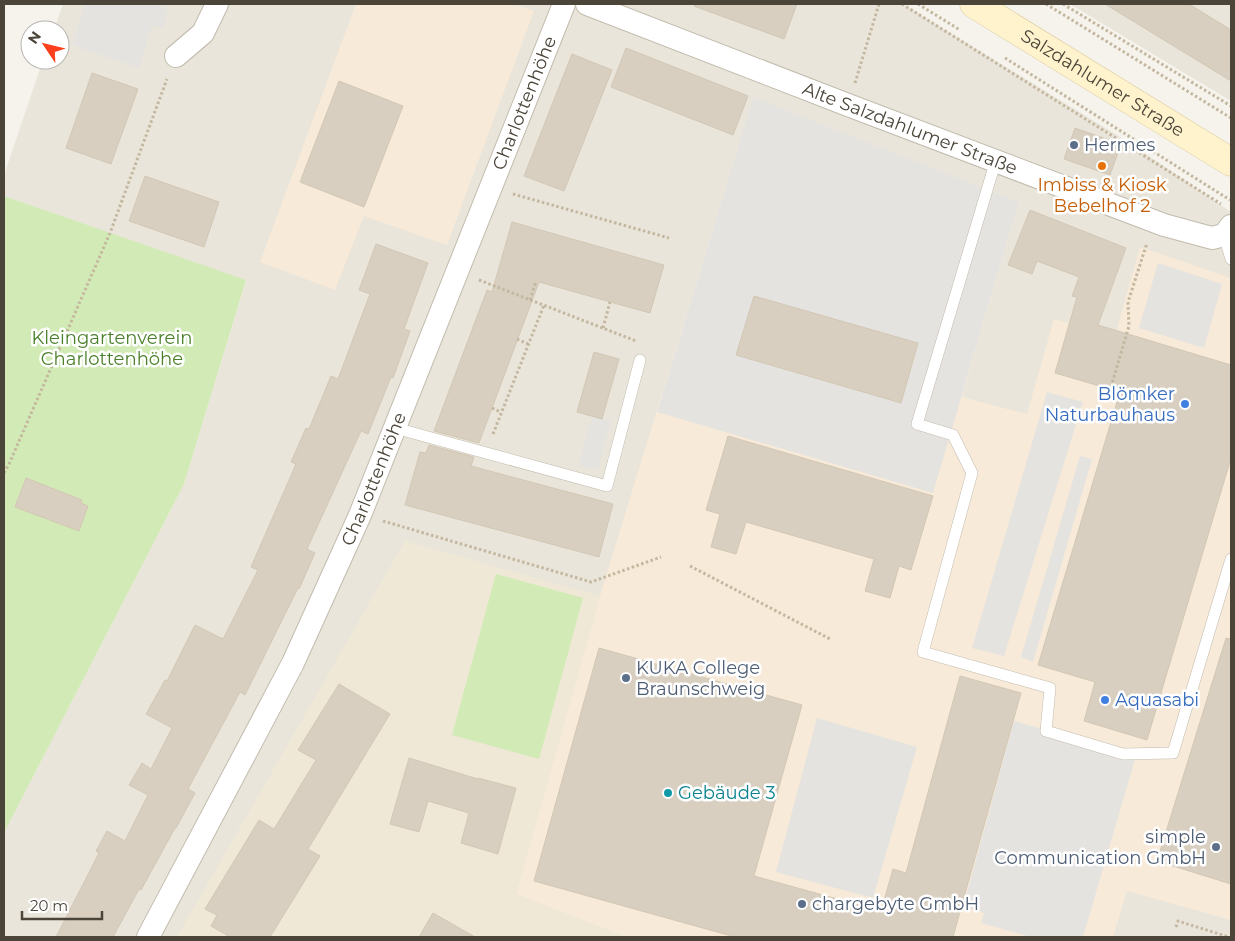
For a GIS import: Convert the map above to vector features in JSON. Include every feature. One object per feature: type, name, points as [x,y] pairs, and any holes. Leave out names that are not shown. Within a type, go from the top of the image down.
[{"type":"main road","name":"Salzdahlumer Straße","points":[[974,4],[1231,162]]},
{"type":"street","points":[[176,56],[203,33],[216,4]]},
{"type":"street","name":"Charlottenhöhe","points":[[148,937],[293,663],[360,515],[564,4]]},
{"type":"street","name":"Alte Salzdahlumer Straße","points":[[588,4],[1154,221],[1212,238],[1228,230]]},
{"type":"lane","points":[[996,160],[917,424],[953,435],[972,473],[923,652],[1050,688],[1046,731],[1123,754],[1174,753],[1231,559]]},
{"type":"lane","points":[[1228,230],[1231,259]]},
{"type":"lane","points":[[395,428],[607,486],[640,360]]},
{"type":"path","points":[[848,105],[879,4]]},
{"type":"path","points":[[902,4],[1223,205]]},
{"type":"path","points":[[918,4],[968,35]]},
{"type":"path","points":[[1046,4],[1231,118]]},
{"type":"path","points":[[1063,4],[1231,106]]},
{"type":"path","points":[[1001,55],[1231,201]]},
{"type":"path","points":[[4,473],[110,233],[176,56]]},
{"type":"path","points":[[491,188],[670,238]]},
{"type":"path","points":[[1111,387],[1129,326],[1128,302],[1154,221]]},
{"type":"path","points":[[458,271],[644,344],[640,360]]},
{"type":"path","points":[[530,300],[536,281]]},
{"type":"path","points":[[603,328],[610,302]]},
{"type":"path","points":[[486,453],[544,305]]},
{"type":"path","points":[[517,339],[528,344]]},
{"type":"path","points":[[492,408],[501,412]]},
{"type":"path","points":[[360,515],[591,582],[661,557]]},
{"type":"path","points":[[690,566],[830,639]]},
{"type":"path","points":[[1176,927],[1178,921],[1229,937]]},
{"type":"shaded area","points":[[63,4],[903,4],[1130,143],[1231,212],[1231,937],[4,937],[4,833],[184,484],[246,281],[4,196],[4,175],[40,70],[70,70],[70,20],[57,20]]},
{"type":"shaded area","points":[[85,4],[154,4],[168,9],[163,28],[152,25],[139,68],[72,45]]},
{"type":"shaded area","points":[[356,4],[514,4],[534,11],[447,245],[364,216],[335,290],[260,262]]},
{"type":"shaded area","points":[[1070,4],[1231,4],[1231,101]]},
{"type":"shaded area","points":[[753,97],[1019,202],[962,397],[1027,414],[1054,319],[1115,336],[1140,247],[1231,278],[1231,920],[1127,891],[1113,937],[626,937],[516,894],[600,596]]},
{"type":"shaded area","points":[[753,97],[1019,202],[933,493],[657,412]]},
{"type":"shaded area","points":[[1158,263],[1222,284],[1204,348],[1139,328]]},
{"type":"shaded area","points":[[1047,392],[1083,402],[1004,656],[972,648]]},
{"type":"shaded area","points":[[592,416],[611,421],[598,470],[579,465]]},
{"type":"shaded area","points":[[1080,456],[1092,459],[1033,662],[1021,657]]},
{"type":"shaded area","points":[[405,541],[600,596],[516,894],[626,937],[177,937]]},
{"type":"shaded area","points":[[817,718],[917,747],[873,898],[776,872]]},
{"type":"shaded area","points":[[1014,721],[1136,756],[1083,937],[1031,937],[981,923],[984,913],[963,907]]},
{"type":"green space","name":"Kleingartenverein Charlottenhöhe","points":[[4,196],[246,280],[184,484],[4,833]]},
{"type":"green space","points":[[496,574],[583,598],[539,759],[452,735]]},
{"type":"building","points":[[695,4],[797,4],[784,39],[694,6]]},
{"type":"building","points":[[1105,4],[1189,4],[1231,30],[1231,81]]},
{"type":"building","points":[[626,48],[748,96],[733,135],[611,87]]},
{"type":"building","points":[[572,54],[612,70],[564,191],[524,176]]},
{"type":"building","points":[[92,73],[138,89],[111,164],[66,148]]},
{"type":"building","points":[[339,81],[403,106],[364,207],[300,182]]},
{"type":"building","points":[[1075,128],[1121,144],[1110,175],[1064,159]]},
{"type":"building","points":[[145,176],[219,202],[204,247],[129,221]]},
{"type":"building","points":[[1030,210],[1126,248],[1098,325],[1231,365],[1231,458],[1147,740],[1084,721],[1095,682],[1038,665],[1120,392],[1055,373],[1077,297],[1072,296],[1079,277],[1037,261],[1032,274],[1008,265]]},
{"type":"building","points":[[512,222],[664,265],[650,313],[539,282],[479,443],[434,431],[487,290],[492,292]]},
{"type":"building","points":[[376,244],[428,263],[404,329],[410,331],[393,378],[391,377],[368,434],[361,431],[307,549],[315,553],[299,589],[245,695],[240,692],[188,789],[195,793],[113,937],[56,937],[99,853],[96,851],[107,831],[125,841],[148,795],[129,785],[142,763],[151,769],[172,728],[146,714],[165,680],[167,681],[195,625],[223,639],[258,570],[251,567],[296,464],[291,462],[306,428],[309,429],[331,376],[338,379],[370,294],[359,290]]},
{"type":"building","points":[[754,296],[918,343],[901,403],[736,355]]},
{"type":"building","points":[[594,352],[619,359],[602,419],[577,412]]},
{"type":"building","points":[[728,436],[933,496],[911,570],[899,566],[890,598],[865,591],[874,559],[746,522],[736,554],[711,547],[720,514],[706,510]]},
{"type":"building","points":[[429,445],[474,457],[471,466],[613,504],[599,557],[405,505],[420,452],[426,453]]},
{"type":"building","points":[[26,478],[82,500],[81,503],[88,506],[79,531],[15,507]]},
{"type":"building","points":[[1226,638],[1231,639],[1231,884],[1157,861]]},
{"type":"building","name":"Gebäude 3","points":[[599,648],[802,705],[754,876],[881,911],[893,869],[906,873],[960,676],[1021,693],[953,937],[735,937],[534,881]]},
{"type":"building","points":[[339,684],[390,714],[308,849],[320,856],[270,937],[230,937],[211,926],[217,915],[205,909],[259,820],[274,829],[316,760],[298,750]]},
{"type":"building","points":[[409,758],[478,779],[516,788],[498,854],[461,843],[469,813],[428,801],[419,832],[390,824]]},
{"type":"building","points":[[433,913],[475,937],[419,937]]},
{"type":"place","name":"Hermes","points":[[1074,145]]},
{"type":"place","name":"Imbiss & Kiosk Bebelhof 2","points":[[1102,166]]},
{"type":"place","name":"Blömker Naturbauhaus","points":[[1185,404]]},
{"type":"place","name":"KUKA College Braunschweig","points":[[626,678]]},
{"type":"place","name":"Aquasabi","points":[[1105,700]]},
{"type":"place","name":"Gebäude 3","points":[[668,793]]},
{"type":"place","name":"simple Communication GmbH","points":[[1216,847]]},
{"type":"place","name":"chargebyte GmbH","points":[[802,904]]}]
